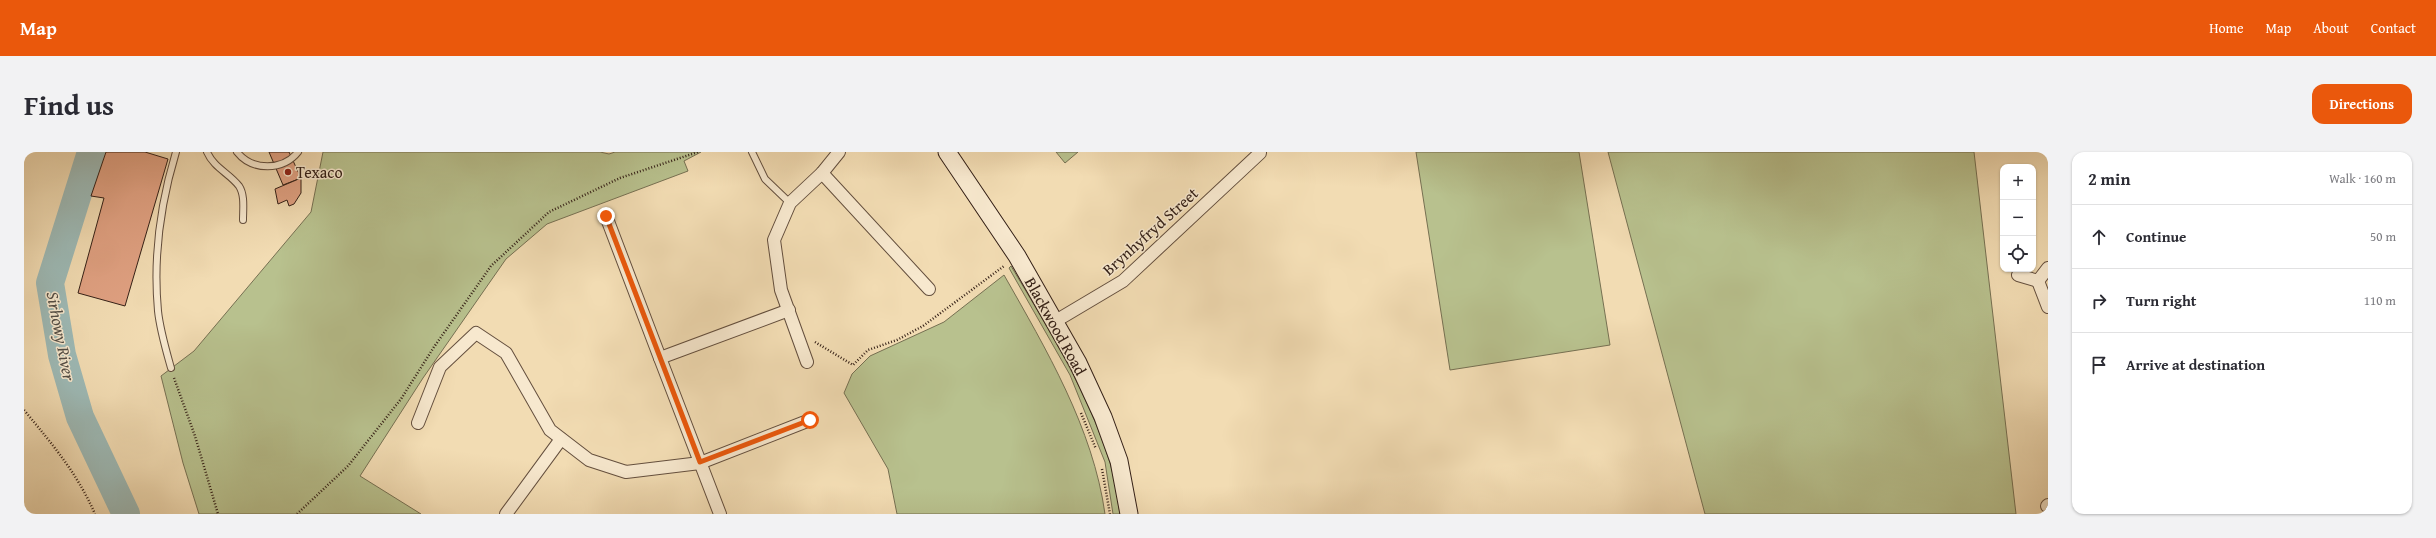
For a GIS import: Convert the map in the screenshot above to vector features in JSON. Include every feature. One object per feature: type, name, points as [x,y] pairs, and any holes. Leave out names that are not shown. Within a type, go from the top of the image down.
[{"type":"main road","name":"Blackwood Road","points":[[946,152],[1017,256],[1078,363],[1103,417],[1119,461],[1129,514]]},
{"type":"street","points":[[807,362],[781,290],[774,240],[790,202],[822,172],[839,152]]},
{"type":"street","name":"Brynhyfryd Street","points":[[1054,322],[1123,281],[1260,153]]},
{"type":"street","points":[[822,172],[929,289]]},
{"type":"street","points":[[606,216],[720,514]]},
{"type":"street","points":[[2038,281],[2048,268]]},
{"type":"street","points":[[2018,275],[2038,281]]},
{"type":"street","points":[[2038,281],[2048,307]]},
{"type":"street","points":[[660,358],[788,310]]},
{"type":"street","points":[[418,423],[440,367],[476,333],[506,353],[550,430],[589,460],[626,472],[700,462],[810,420]]},
{"type":"street","points":[[506,514],[561,439]]},
{"type":"lane","points":[[171,368],[158,313],[156,260],[160,214],[176,152]]},
{"type":"lane","points":[[207,152],[216,167],[239,186],[243,197],[244,220]]},
{"type":"lane","points":[[237,152],[245,161],[271,167],[292,159],[298,152]]},
{"type":"lane","points":[[752,152],[765,179],[790,202]]},
{"type":"path","points":[[297,514],[353,460],[401,399],[434,347],[491,266],[549,212],[620,178],[698,152]]},
{"type":"path","points":[[798,336],[806,336],[853,365],[868,350],[897,340],[923,326],[1006,265],[1006,270]]},
{"type":"path","points":[[171,368],[195,436],[218,514]]},
{"type":"path","points":[[1079,406],[1099,457]]},
{"type":"path","points":[[24,410],[66,461],[82,486],[95,514]]},
{"type":"path","points":[[1102,464],[1110,514]]},
{"type":"green space","points":[[323,152],[600,152],[609,154],[615,152],[701,152],[684,161],[688,171],[547,224],[506,259],[423,378],[360,476],[421,514],[199,514],[183,463],[161,376],[194,351],[311,212]]},
{"type":"green space","points":[[1056,152],[1078,152],[1065,163]]},
{"type":"green space","points":[[1416,152],[1579,152],[1610,345],[1450,370]]},
{"type":"green space","points":[[1608,152],[1974,152],[2016,514],[1705,514]]},
{"type":"green space","points":[[1011,266],[1066,362],[1091,411],[1110,463],[1115,482],[1120,514],[1113,514],[1105,462],[1070,375],[1009,268]]},
{"type":"green space","points":[[1004,275],[1051,360],[1079,420],[1099,482],[1105,514],[897,514],[888,469],[844,393],[852,374],[870,356],[944,322]]},
{"type":"building","points":[[106,152],[145,152],[168,159],[125,306],[78,293],[104,198],[91,196]]},
{"type":"building","name":"Texaco","points":[[269,152],[289,152],[301,178],[283,185]]},
{"type":"building","points":[[301,178],[301,193],[294,204],[289,206],[287,200],[278,204],[275,189]]},
{"type":"waterway","name":"Sirhowy River","points":[[91,152],[50,283],[62,355],[80,417],[126,514]]},
{"type":"place","name":"Texaco","points":[[288,172]]},
{"type":"route","points":[[606,216],[700,462],[810,420]]}]
